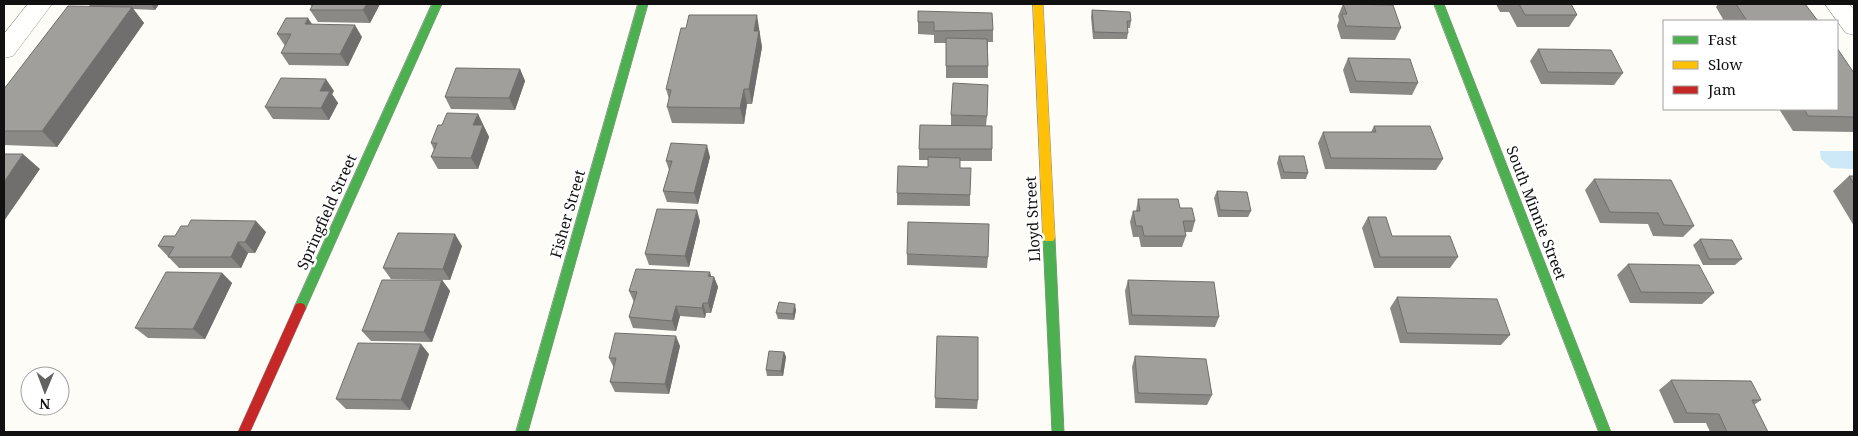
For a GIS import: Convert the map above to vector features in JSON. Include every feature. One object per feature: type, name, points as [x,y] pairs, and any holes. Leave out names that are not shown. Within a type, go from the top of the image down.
[{"type":"street","points":[[4,50],[40,4]]},
{"type":"street","name":"Springfield Street","points":[[244,432],[437,4]]},
{"type":"street","name":"Fisher Street","points":[[522,432],[643,4]]},
{"type":"street","name":"Lloyd Street","points":[[1038,4],[1058,432]]},
{"type":"street","name":"South Minnie Street","points":[[1439,4],[1605,432]]},
{"type":"street","points":[[1838,4],[1854,27]]},
{"type":"water","points":[[1820,151],[1854,151],[1854,169],[1831,168],[1821,159]]},
{"type":"building","points":[[313,4],[367,4],[363,10],[310,10]]},
{"type":"building","points":[[1343,4],[1393,5],[1401,28],[1346,26],[1342,14],[1347,14]]},
{"type":"building","points":[[1519,4],[1571,4],[1577,15],[1525,15]]},
{"type":"building","points":[[1736,4],[1805,4],[1817,20],[1746,20]]},
{"type":"building","points":[[68,6],[132,7],[42,131],[4,131],[4,89]]},
{"type":"building","points":[[1092,10],[1130,12],[1131,21],[1127,21],[1128,33],[1094,32]]},
{"type":"building","points":[[918,11],[992,13],[993,30],[934,31],[934,22],[918,22]]},
{"type":"building","points":[[689,15],[757,15],[754,31],[759,31],[749,89],[744,89],[740,108],[667,107],[671,90],[666,89],[681,28],[686,28]]},
{"type":"building","points":[[286,18],[308,18],[305,24],[355,25],[340,54],[281,53],[291,34],[277,34]]},
{"type":"building","points":[[946,38],[987,39],[988,66],[946,66]]},
{"type":"building","points":[[1538,49],[1611,50],[1623,73],[1548,72]]},
{"type":"building","points":[[1838,49],[1854,73],[1854,117],[1808,116],[1805,110],[1838,110]]},
{"type":"building","points":[[1348,58],[1410,59],[1418,83],[1356,81]]},
{"type":"building","points":[[456,68],[520,69],[509,98],[445,97]]},
{"type":"building","points":[[281,78],[326,79],[320,91],[330,91],[321,108],[265,107]]},
{"type":"building","points":[[953,83],[988,85],[987,116],[951,115]]},
{"type":"building","points":[[447,113],[478,114],[473,125],[483,125],[471,158],[431,157],[437,143],[431,143],[438,125],[442,125]]},
{"type":"building","points":[[920,125],[992,126],[992,149],[919,149]]},
{"type":"building","points":[[1374,126],[1430,126],[1443,159],[1331,158],[1323,132],[1376,132]]},
{"type":"building","points":[[671,143],[707,145],[694,193],[663,191],[672,161],[666,161]]},
{"type":"building","points":[[4,154],[23,154],[4,182]]},
{"type":"building","points":[[1279,156],[1304,156],[1308,173],[1284,172]]},
{"type":"building","points":[[928,157],[960,158],[960,168],[971,168],[970,195],[897,193],[898,166],[928,167]]},
{"type":"building","points":[[1849,176],[1854,176],[1854,184]]},
{"type":"building","points":[[1594,179],[1671,180],[1694,226],[1664,225],[1658,213],[1610,212]]},
{"type":"building","points":[[1217,191],[1247,192],[1251,211],[1220,210]]},
{"type":"building","points":[[1138,199],[1178,199],[1180,208],[1192,208],[1195,221],[1183,221],[1186,236],[1144,236],[1142,226],[1136,226],[1133,211],[1140,211]]},
{"type":"building","points":[[657,209],[697,210],[685,256],[645,254]]},
{"type":"building","points":[[1368,217],[1386,217],[1392,236],[1450,236],[1458,257],[1380,257]]},
{"type":"building","points":[[191,220],[256,221],[245,242],[238,242],[231,257],[168,257],[174,247],[158,246],[164,236],[175,236],[181,226],[188,226]]},
{"type":"building","points":[[908,222],[989,224],[988,257],[907,254]]},
{"type":"building","points":[[398,233],[455,234],[443,269],[383,268]]},
{"type":"building","points":[[1700,239],[1732,240],[1742,259],[1709,259]]},
{"type":"building","points":[[1628,264],[1699,265],[1714,293],[1641,292]]},
{"type":"building","points":[[636,269],[710,272],[708,276],[714,277],[708,303],[703,303],[702,308],[676,306],[672,321],[629,317],[637,292],[629,291]]},
{"type":"building","points":[[166,272],[222,273],[193,329],[135,328]]},
{"type":"building","points":[[382,280],[442,280],[424,332],[362,331]]},
{"type":"building","points":[[1128,280],[1214,282],[1219,317],[1132,315]]},
{"type":"building","points":[[1397,297],[1497,299],[1510,335],[1407,333]]},
{"type":"building","points":[[779,302],[795,304],[793,314],[776,313]]},
{"type":"building","points":[[615,333],[676,336],[665,384],[610,382],[616,358],[609,358]]},
{"type":"building","points":[[937,336],[978,337],[978,400],[935,398]]},
{"type":"building","points":[[358,343],[421,344],[401,400],[336,399]]},
{"type":"building","points":[[769,351],[784,352],[781,371],[766,370]]},
{"type":"building","points":[[1135,356],[1206,359],[1212,395],[1138,393]]},
{"type":"building","points":[[1671,380],[1751,381],[1761,400],[1752,400],[1768,432],[1727,432],[1719,414],[1687,413]]},
{"type":"traffic: fast","points":[[300,308],[437,4]]},
{"type":"traffic: fast","points":[[522,432],[643,4]]},
{"type":"traffic: fast","points":[[1439,4],[1605,432]]},
{"type":"traffic: fast","points":[[1049,238],[1058,432]]},
{"type":"traffic: slow","points":[[1038,4],[1049,238]]},
{"type":"traffic: jam","points":[[244,432],[300,308]]}]
